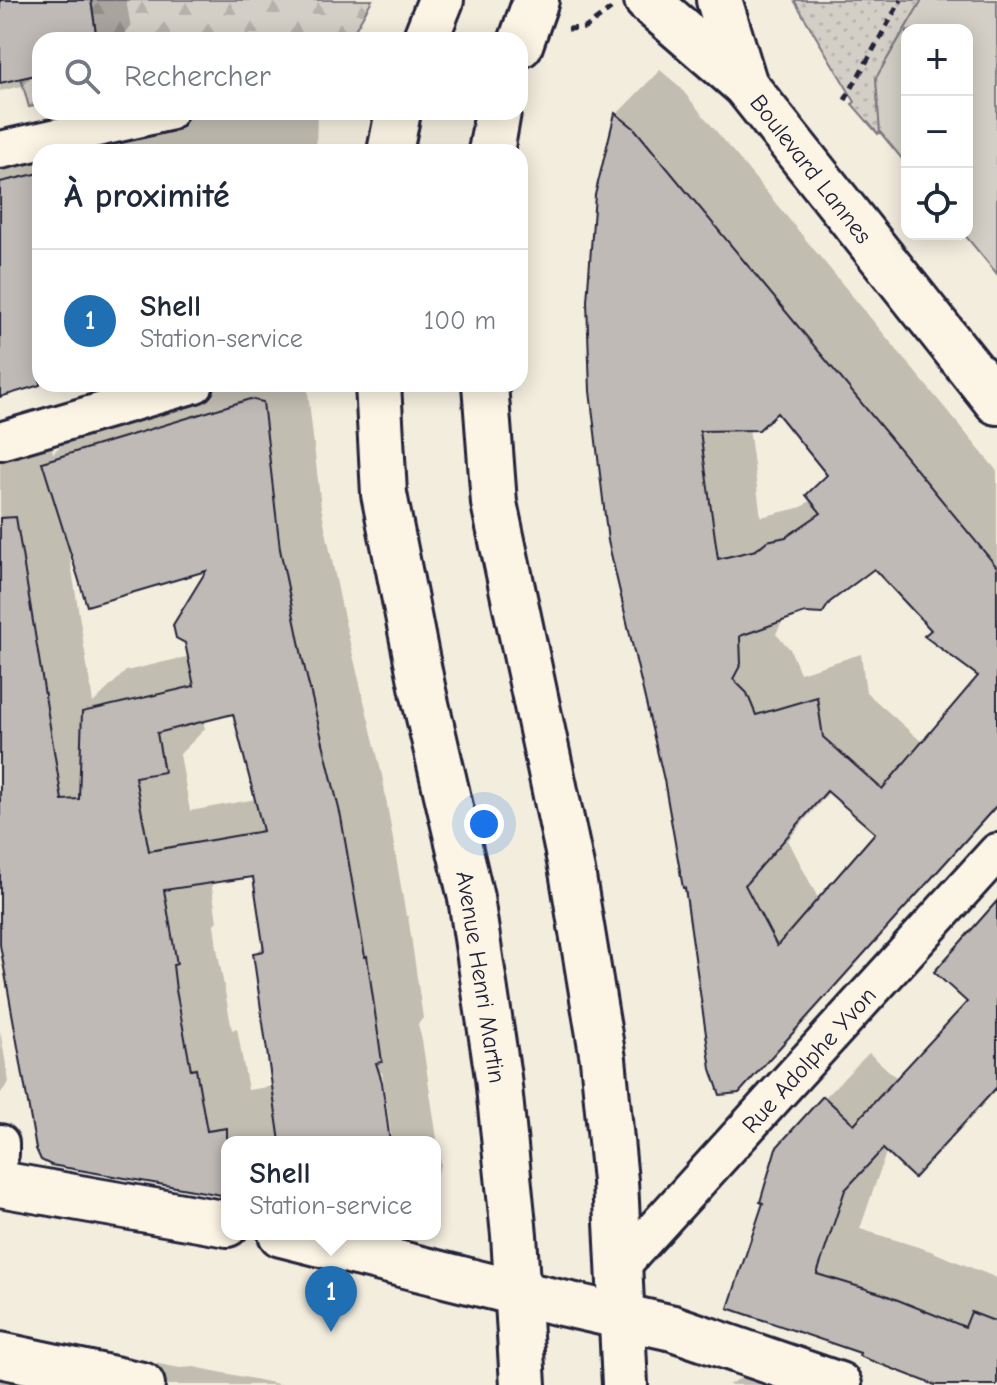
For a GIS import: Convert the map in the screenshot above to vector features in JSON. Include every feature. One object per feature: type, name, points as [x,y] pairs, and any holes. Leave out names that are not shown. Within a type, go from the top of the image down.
[{"type":"main road","points":[[428,32],[441,0]]},
{"type":"main road","name":"Boulevard Lannes","points":[[719,0],[745,85]]},
{"type":"main road","name":"Boulevard Lannes","points":[[631,3],[745,85],[997,402]]},
{"type":"main road","points":[[528,37],[551,14]]},
{"type":"main road","points":[[392,144],[396,120]]},
{"type":"main road","points":[[492,144],[497,120]]},
{"type":"main road","name":"Avenue Henri Martin","points":[[378,392],[384,494],[423,691],[471,898],[498,1077],[514,1235],[523,1385]]},
{"type":"main road","points":[[486,392],[494,503],[572,871],[603,1059],[615,1181],[625,1385]]},
{"type":"main road","points":[[0,1184],[221,1223]]},
{"type":"main road","points":[[305,1240],[673,1328],[839,1385]]},
{"type":"main road","points":[[0,1355],[142,1385]]},
{"type":"street","points":[[0,150],[133,120]]},
{"type":"street","points":[[0,441],[168,392]]},
{"type":"street","name":"Rue Adolphe Yvon","points":[[620,1267],[997,852]]},
{"type":"street","points":[[0,1143],[0,1154]]},
{"type":"path","points":[[845,100],[901,0]]},
{"type":"path","points":[[551,14],[579,30],[631,3]]},
{"type":"green space","points":[[91,0],[372,0],[354,32],[96,32]]},
{"type":"green space","points":[[794,0],[922,0],[908,24],[901,24],[901,36],[876,78],[878,134],[852,104],[855,102]]},
{"type":"green space","points":[[922,0],[997,0],[997,274],[969,240],[973,240],[973,24],[908,24]]},
{"type":"green space","points":[[901,36],[901,158],[880,132],[876,78]]},
{"type":"green space","points":[[32,76],[32,106],[29,107],[21,78]]},
{"type":"building","points":[[0,0],[91,0],[96,32],[32,32],[32,76],[0,83]]},
{"type":"building","points":[[615,113],[634,128],[997,567],[997,805],[739,1093],[720,1095],[711,1069],[685,888],[664,780],[608,541],[590,391],[587,301],[595,195]],"holes":[[[777,413],[827,475],[806,495],[821,513],[786,537],[767,541],[756,550],[718,559],[700,431],[759,430]],[[874,569],[931,630],[924,636],[978,676],[882,789],[823,737],[817,697],[756,715],[747,693],[733,679],[741,664],[740,636],[805,613],[822,614],[830,602]],[[827,791],[875,833],[777,946],[745,885]]]},
{"type":"building","points":[[32,175],[32,387],[0,397],[0,182]]},
{"type":"building","points":[[250,399],[263,402],[280,549],[303,661],[341,817],[367,956],[382,1062],[376,1063],[382,1082],[389,1136],[279,1136],[253,953],[264,951],[253,877],[164,890],[177,964],[173,965],[176,990],[191,1070],[196,1069],[207,1131],[227,1128],[227,1136],[221,1136],[221,1195],[51,1165],[41,1160],[36,1149],[0,945],[0,518],[16,517],[62,800],[79,799],[82,712],[194,686],[185,643],[176,638],[173,625],[206,571],[87,606],[42,462]],"holes":[[[233,714],[263,831],[149,851],[135,777],[164,772],[157,733]]]},
{"type":"building","points":[[997,901],[997,1087],[914,1178],[883,1149],[845,1190],[817,1274],[883,1294],[965,1327],[971,1312],[997,1322],[997,1385],[935,1385],[859,1356],[860,1353],[728,1308],[763,1203],[760,1202],[776,1148],[823,1096],[854,1124],[967,1002],[934,972]]},
{"type":"place","name":"Shell","points":[[331,1332]]}]
